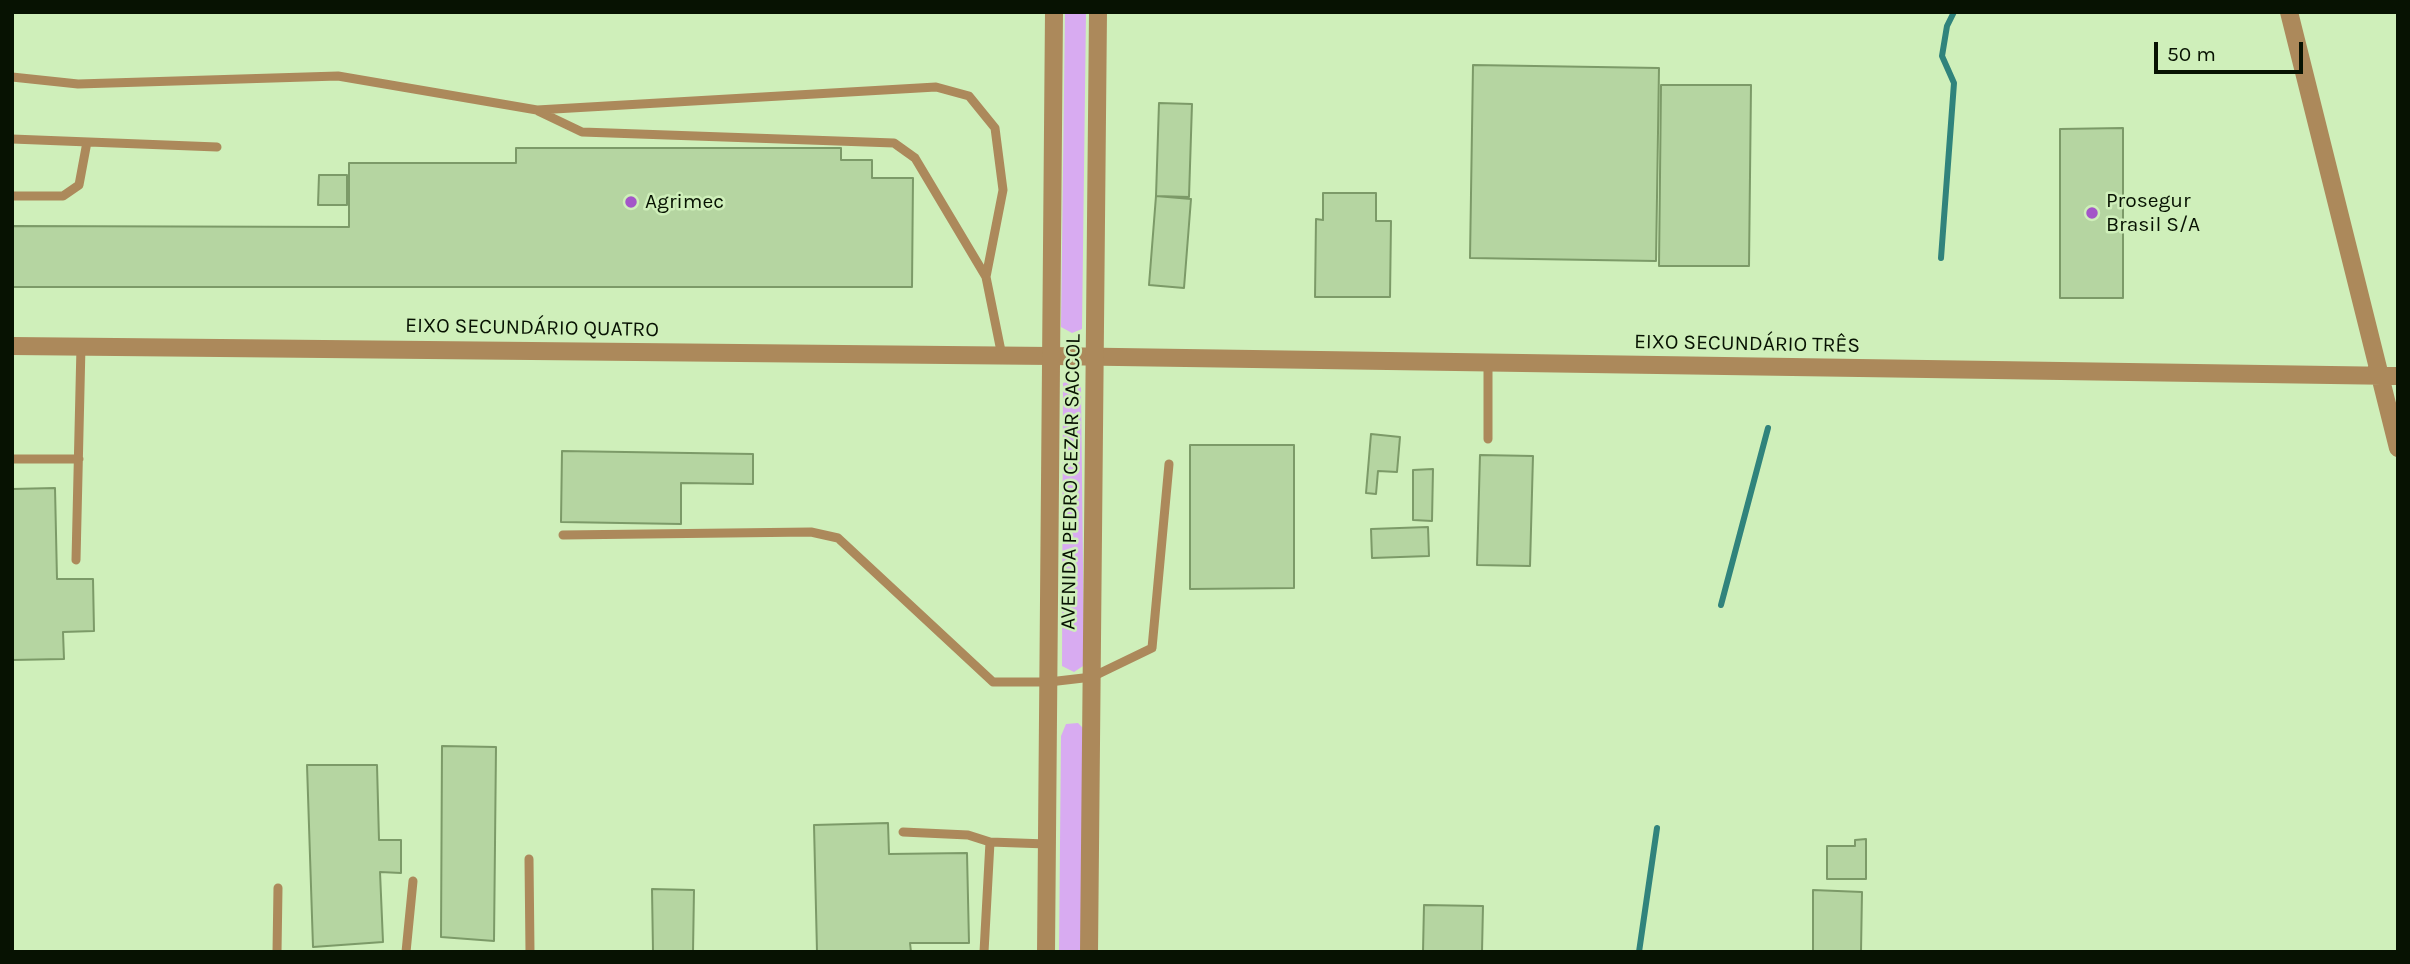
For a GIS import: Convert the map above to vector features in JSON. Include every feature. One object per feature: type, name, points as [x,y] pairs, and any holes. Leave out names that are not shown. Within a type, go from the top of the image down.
[{"type":"street","name":"AVENIDA PEDRO CEZAR SACCOL","points":[[1046,952],[1054,12]]},
{"type":"street","name":"AVENIDA PEDRO CEZAR SACCOL","points":[[1089,952],[1098,12]]},
{"type":"street","points":[[2289,12],[2390,376],[2398,448]]},
{"type":"street","name":"EIXO SECUNDÁRIO QUATRO","points":[[12,345],[1095,357]]},
{"type":"street","name":"EIXO SECUNDÁRIO TRÊS","points":[[1095,357],[2390,376]]},
{"type":"lane","points":[[12,77],[78,84],[338,76],[537,110],[936,87],[969,96],[995,128],[1003,190],[986,277]]},
{"type":"lane","points":[[537,110],[582,132],[894,143],[915,158],[986,277],[1002,356]]},
{"type":"lane","points":[[12,139],[217,147]]},
{"type":"lane","points":[[12,196],[63,196],[79,185],[87,142]]},
{"type":"lane","points":[[76,560],[81,346]]},
{"type":"lane","points":[[1488,363],[1488,439]]},
{"type":"lane","points":[[12,459],[79,459]]},
{"type":"lane","points":[[563,536],[811,531],[838,538],[993,682],[1049,682],[1092,677],[1152,648],[1169,464]]},
{"type":"lane","points":[[903,832],[968,835],[990,842],[1047,845]]},
{"type":"lane","points":[[984,952],[990,842]]},
{"type":"lane","points":[[529,859],[530,952]]},
{"type":"lane","points":[[406,952],[413,881]]},
{"type":"lane","points":[[277,952],[278,888]]},
{"type":"shaded area","points":[[1065,12],[1086,12],[1082,329],[1072,333],[1061,327]]},
{"type":"shaded area","points":[[1077,379],[1081,386],[1084,657],[1083,666],[1074,672],[1062,666],[1063,383]]},
{"type":"shaded area","points":[[1078,723],[1085,730],[1084,952],[1059,952],[1061,736],[1066,724]]},
{"type":"building","points":[[1473,65],[1659,68],[1656,261],[1470,258]]},
{"type":"building","points":[[1661,85],[1751,85],[1749,266],[1659,266]]},
{"type":"building","points":[[1159,103],[1192,104],[1189,197],[1156,196]]},
{"type":"building","name":"Prosegur Brasil S/A","points":[[2123,128],[2123,298],[2060,298],[2060,129]]},
{"type":"building","name":"Agrimec","points":[[516,148],[841,148],[841,160],[872,160],[872,178],[913,178],[912,287],[12,287],[12,226],[349,227],[349,163],[516,163]]},
{"type":"building","points":[[319,175],[347,175],[347,205],[318,205]]},
{"type":"building","points":[[1323,193],[1376,193],[1376,221],[1391,221],[1390,297],[1315,297],[1316,219],[1323,220]]},
{"type":"building","points":[[1156,196],[1191,199],[1184,288],[1149,285]]},
{"type":"building","points":[[1371,434],[1400,437],[1397,472],[1378,471],[1376,494],[1366,493]]},
{"type":"building","points":[[1190,445],[1294,445],[1294,588],[1190,589]]},
{"type":"building","points":[[562,451],[753,454],[753,484],[681,483],[681,524],[561,522]]},
{"type":"building","points":[[1480,455],[1533,456],[1530,566],[1477,565]]},
{"type":"building","points":[[1433,469],[1432,521],[1413,520],[1413,470]]},
{"type":"building","points":[[55,488],[57,579],[93,579],[94,631],[63,632],[64,659],[12,660],[12,489]]},
{"type":"building","points":[[1428,527],[1429,556],[1372,558],[1371,529]]},
{"type":"building","points":[[442,746],[496,747],[494,941],[441,937]]},
{"type":"building","points":[[307,765],[377,765],[379,840],[401,840],[401,873],[380,872],[383,942],[313,947]]},
{"type":"building","points":[[888,823],[889,854],[967,853],[969,943],[910,943],[911,952],[817,952],[814,825]]},
{"type":"building","points":[[1866,839],[1866,879],[1827,879],[1827,846],[1855,846],[1855,840]]},
{"type":"building","points":[[652,889],[694,890],[693,952],[653,952]]},
{"type":"building","points":[[1813,890],[1862,892],[1861,952],[1813,952]]},
{"type":"building","points":[[1424,905],[1483,906],[1482,952],[1423,952]]},
{"type":"waterway","points":[[1941,258],[1954,83],[1942,56],[1947,26],[1954,12]]},
{"type":"waterway","points":[[1721,605],[1768,428]]},
{"type":"waterway","points":[[1639,952],[1657,828]]},
{"type":"place","name":"Agrimec","points":[[631,202]]},
{"type":"place","name":"Prosegur Brasil S/A","points":[[2092,213]]}]
